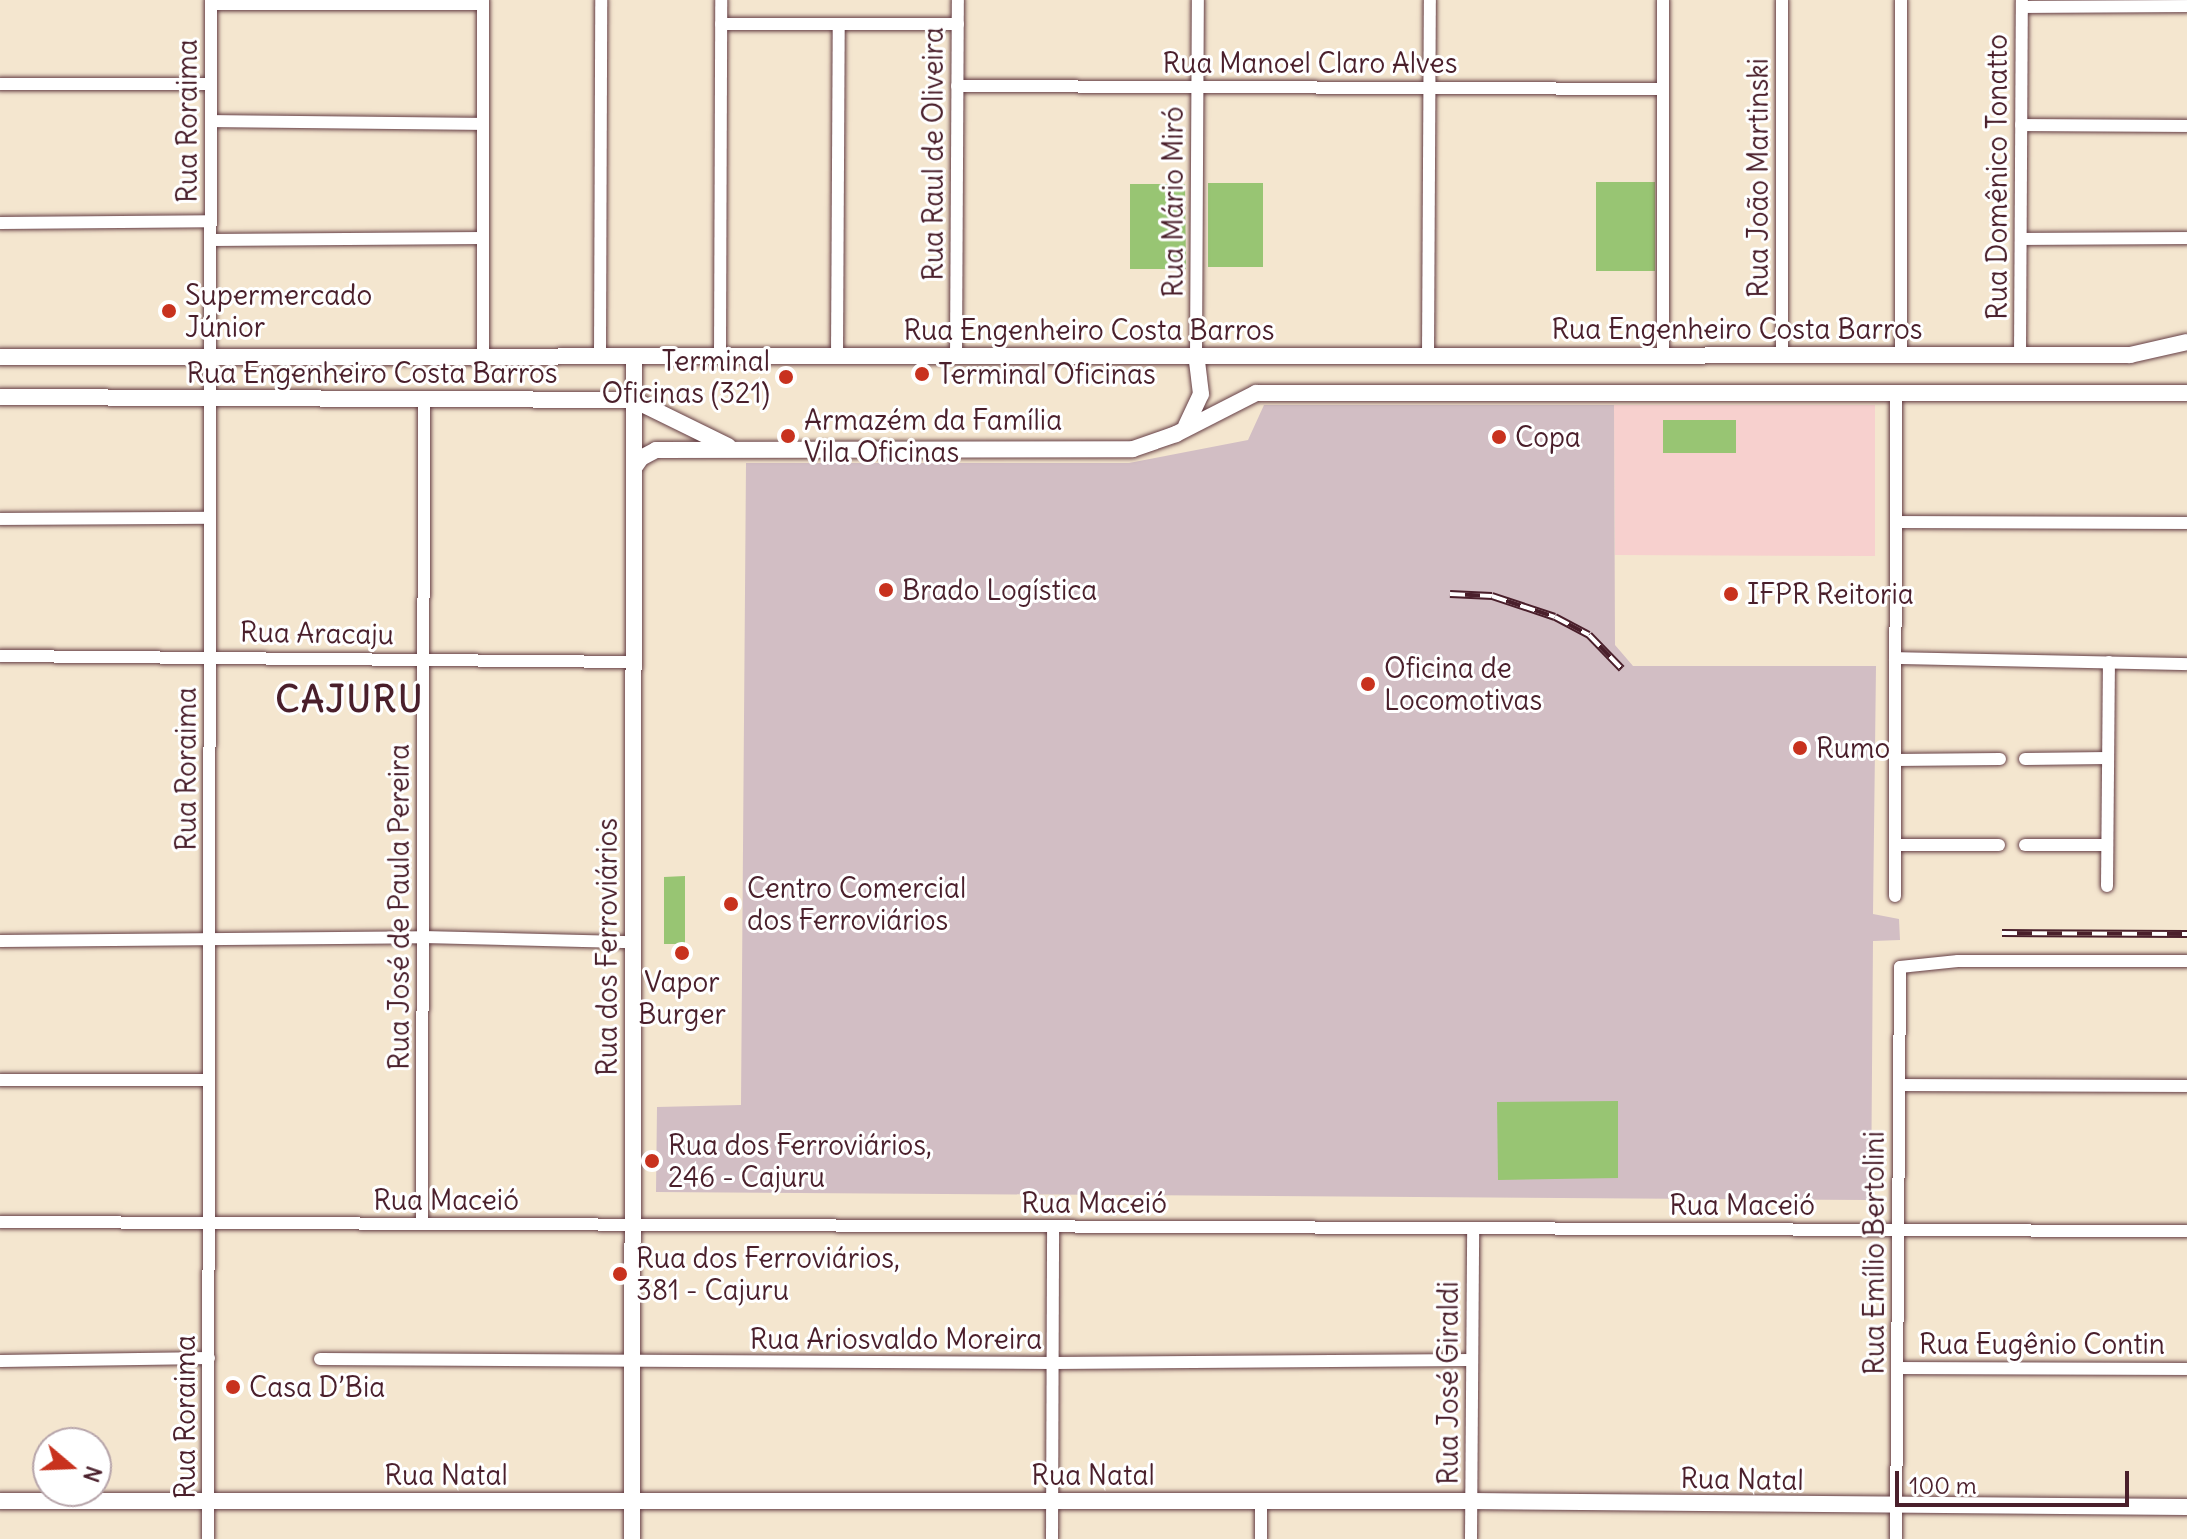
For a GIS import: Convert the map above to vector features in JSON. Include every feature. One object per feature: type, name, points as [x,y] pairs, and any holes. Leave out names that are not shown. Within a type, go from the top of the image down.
[{"type":"street","points":[[600,356],[601,0]]},
{"type":"street","points":[[720,356],[721,0]]},
{"type":"street","name":"Rua Raul de Oliveira","points":[[956,356],[958,0]]},
{"type":"street","name":"Rua Mário Miró","points":[[1196,356],[1198,0]]},
{"type":"street","points":[[1428,356],[1430,0]]},
{"type":"street","points":[[1663,0],[1663,355]]},
{"type":"street","name":"Rua João Martinski","points":[[1782,0],[1782,355]]},
{"type":"street","points":[[1901,0],[1901,355]]},
{"type":"street","points":[[211,2],[483,2],[483,356]]},
{"type":"street","name":"Rua Roraima","points":[[208,1539],[211,2]]},
{"type":"street","points":[[2022,4],[2187,6]]},
{"type":"street","name":"Rua Domênico Tonatto","points":[[2020,355],[2022,4]]},
{"type":"street","points":[[721,24],[958,24]]},
{"type":"street","points":[[837,356],[839,24]]},
{"type":"street","points":[[0,84],[211,84]]},
{"type":"street","name":"Rua Manoel Claro Alves","points":[[957,86],[1663,89]]},
{"type":"street","points":[[211,121],[483,124]]},
{"type":"street","points":[[2021,125],[2187,126]]},
{"type":"street","points":[[0,223],[211,221]]},
{"type":"street","points":[[211,240],[483,238]]},
{"type":"street","points":[[2021,239],[2187,238]]},
{"type":"street","name":"Rua Engenheiro Costa Barros","points":[[0,357],[2130,355],[2182,344]]},
{"type":"street","name":"Rua dos Ferroviários","points":[[632,1539],[634,356]]},
{"type":"street","points":[[1176,434],[1189,423],[1201,394],[1196,356]]},
{"type":"street","name":"Rua Engenheiro Costa Barros","points":[[634,468],[641,458],[656,450],[1133,449],[1176,434],[1256,393],[2187,393]]},
{"type":"street","points":[[1895,896],[1896,393]]},
{"type":"street","name":"Rua Engenheiro Costa Barros","points":[[0,397],[634,400],[733,449]]},
{"type":"street","name":"Rua José de Paula Pereira","points":[[422,1224],[424,399]]},
{"type":"street","points":[[0,519],[210,518]]},
{"type":"street","points":[[1896,522],[2187,523]]},
{"type":"street","name":"Rua Aracaju","points":[[0,656],[634,662]]},
{"type":"street","points":[[1895,658],[2187,664]]},
{"type":"street","points":[[2107,886],[2109,662]]},
{"type":"street","points":[[2025,759],[2108,758]]},
{"type":"street","points":[[1895,760],[2000,759]]},
{"type":"street","points":[[1895,845],[1999,845]]},
{"type":"street","points":[[2025,845],[2107,845]]},
{"type":"street","points":[[0,941],[423,937],[633,942]]},
{"type":"street","name":"Rua Emílio Bertolini","points":[[1896,1539],[1900,967],[1958,961],[2187,961]]},
{"type":"street","points":[[0,1080],[209,1080]]},
{"type":"street","points":[[1900,1085],[2187,1086]]},
{"type":"street","name":"Rua Maceió","points":[[0,1222],[2187,1231]]},
{"type":"street","points":[[1052,1539],[1053,1226]]},
{"type":"street","name":"Rua José Giraldi","points":[[1471,1539],[1473,1228]]},
{"type":"street","points":[[0,1361],[209,1358]]},
{"type":"street","name":"Rua Ariosvaldo Moreira","points":[[320,1359],[1053,1363],[1472,1360]]},
{"type":"street","name":"Rua Eugênio Contin","points":[[1898,1368],[2187,1369]]},
{"type":"street","name":"Rua Natal","points":[[0,1501],[1472,1501],[1897,1507],[2187,1507]]},
{"type":"street","points":[[1261,1501],[1261,1539]]},
{"type":"shaded area","name":"Rumo","points":[[1264,405],[1614,405],[1615,645],[1633,666],[1876,666],[1873,914],[1899,919],[1900,940],[1873,941],[1871,1200],[656,1192],[657,1107],[741,1105],[746,463],[1129,463],[1248,440]]},
{"type":"shaded area","points":[[1614,405],[1875,405],[1875,556],[1615,555]]},
{"type":"green space","points":[[1596,182],[1655,182],[1655,271],[1596,271]]},
{"type":"green space","points":[[1208,183],[1263,183],[1263,267],[1208,267]]},
{"type":"green space","points":[[1130,184],[1185,184],[1186,269],[1130,269]]},
{"type":"green space","points":[[1663,420],[1736,420],[1736,453],[1663,453]]},
{"type":"green space","points":[[685,876],[685,944],[664,944],[664,877]]},
{"type":"green space","points":[[1618,1101],[1618,1178],[1498,1180],[1497,1102]]},
{"type":"railway","points":[[1450,594],[1492,596],[1555,617],[1589,635],[1622,669]]},
{"type":"railway","points":[[2002,933],[2187,934]]},
{"type":"place","name":"Supermercado Júnior","points":[[169,311]]},
{"type":"place","name":"Terminal Oficinas","points":[[922,374]]},
{"type":"place","name":"Terminal Oficinas (321)","points":[[786,377]]},
{"type":"place","name":"Armazém da Família Vila Oficinas","points":[[788,436]]},
{"type":"place","name":"Copa","points":[[1499,437]]},
{"type":"place","name":"Brado Logística","points":[[886,590]]},
{"type":"place","name":"IFPR Reitoria","points":[[1731,594]]},
{"type":"place","name":"Oficina de Locomotivas","points":[[1368,684]]},
{"type":"place","name":"Rumo","points":[[1800,748]]},
{"type":"place","name":"Centro Comercial dos Ferroviários","points":[[731,904]]},
{"type":"place","name":"Vapor Burger","points":[[682,953]]},
{"type":"place","name":"Rua dos Ferroviários, 246 - Cajuru","points":[[652,1161]]},
{"type":"place","name":"Rua dos Ferroviários, 381 - Cajuru","points":[[620,1274]]},
{"type":"place","name":"Casa D’Bia","points":[[233,1387]]},
{"type":"district","name":"CAJURU","points":[[350,700]]}]
